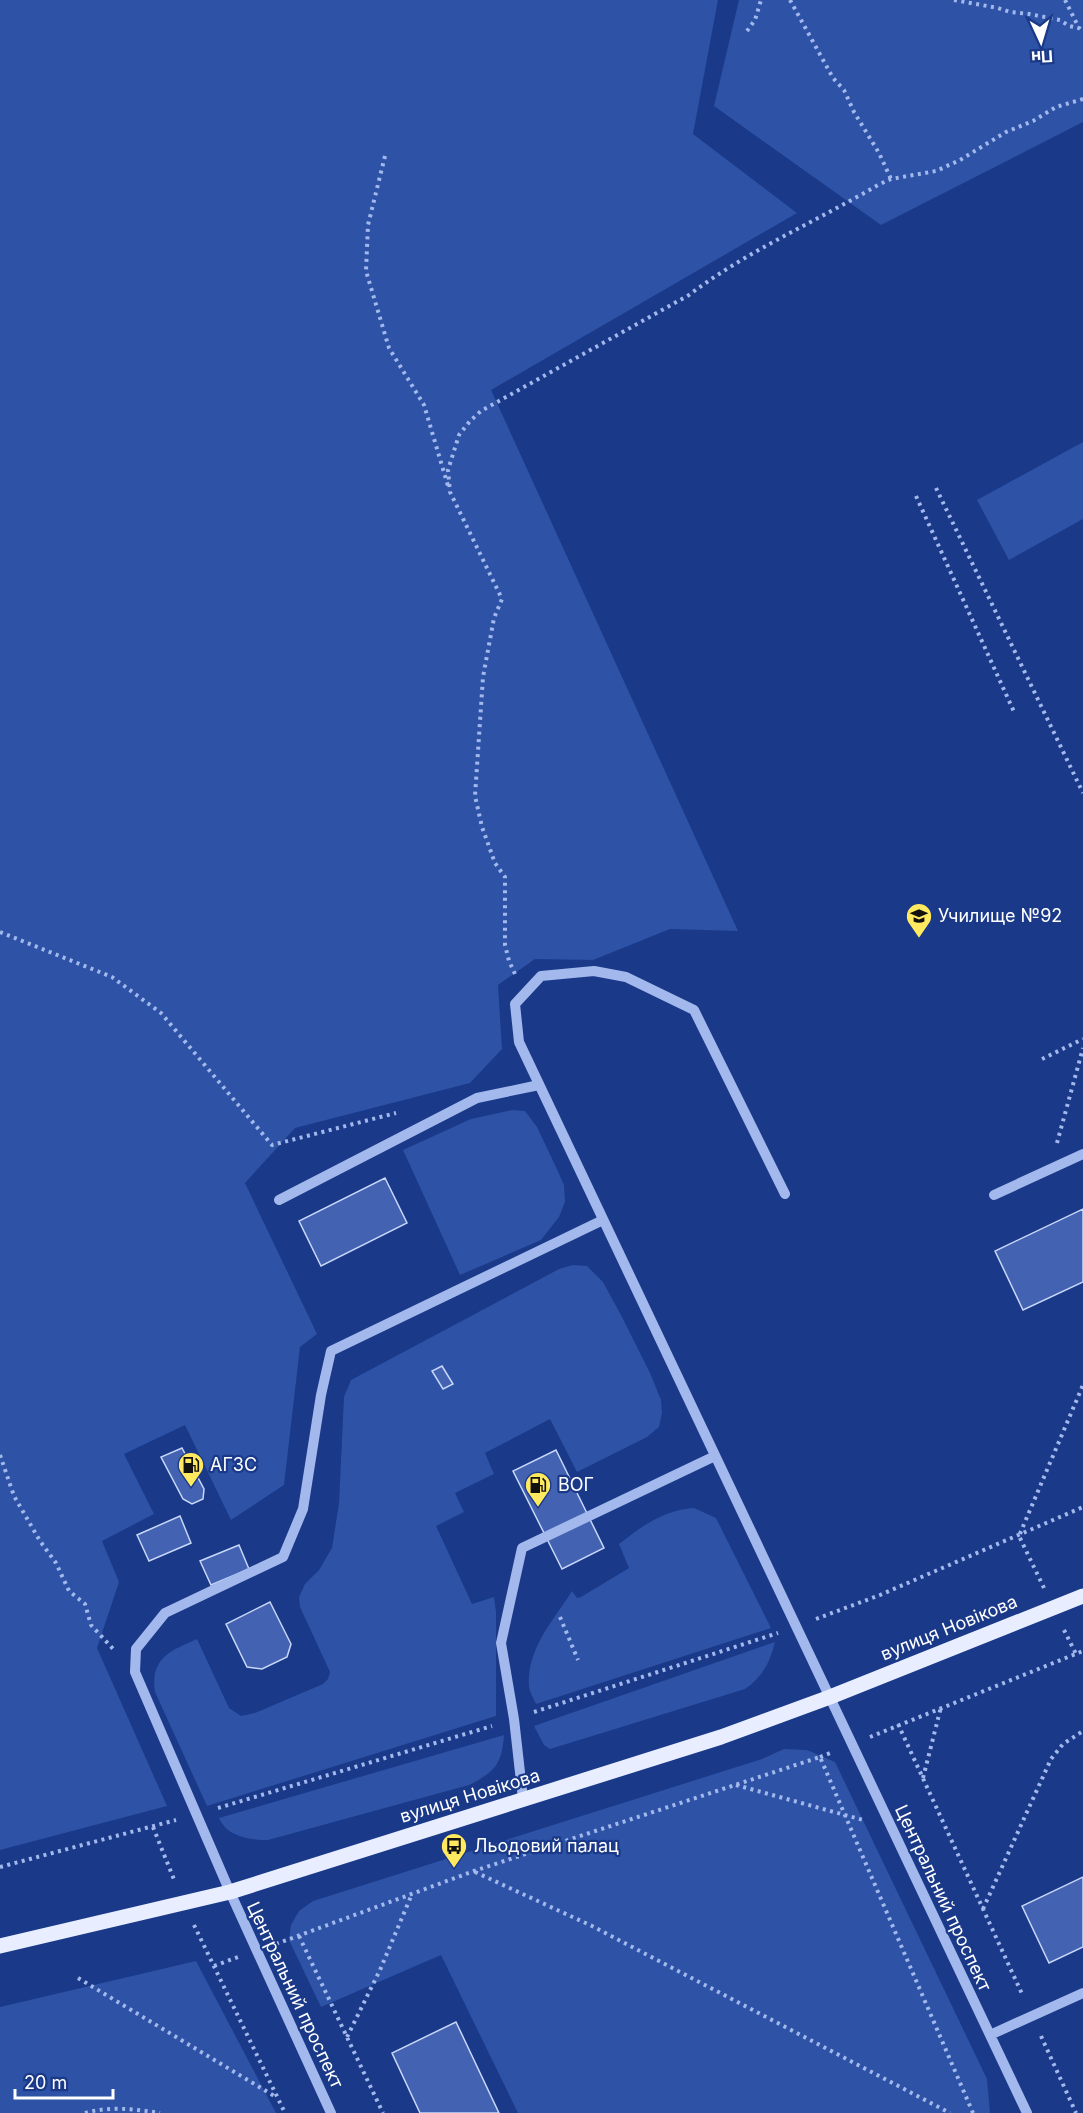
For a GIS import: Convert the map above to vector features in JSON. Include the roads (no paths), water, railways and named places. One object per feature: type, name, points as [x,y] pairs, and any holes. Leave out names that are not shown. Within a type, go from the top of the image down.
[{"type":"main road","name":"вулиця Новікова","points":[[0,1946],[230,1892],[721,1737],[830,1697],[1083,1596]]},
{"type":"street","name":"Центральний проспект","points":[[785,1194],[694,1010],[626,977],[594,971],[541,976],[515,1004],[519,1042],[1027,2113]]},
{"type":"street","points":[[279,1200],[477,1098],[539,1085]]},
{"type":"street","points":[[994,1195],[1083,1154]]},
{"type":"street","name":"Центральний проспект","points":[[331,2113],[230,1892],[135,1672],[136,1649],[165,1613],[283,1557],[303,1509],[321,1395],[331,1351],[603,1220]]},
{"type":"street","points":[[523,1799],[514,1719],[501,1643],[522,1548],[715,1456]]},
{"type":"street","points":[[990,2035],[1083,1993]]},
{"type":"place","name":"Училище №92","points":[[919,939]]},
{"type":"place","name":"АГЗС","points":[[191,1488]]},
{"type":"place","name":"ВОГ","points":[[538,1508]]},
{"type":"place","name":"Льодовий палац","points":[[454,1869]]}]
